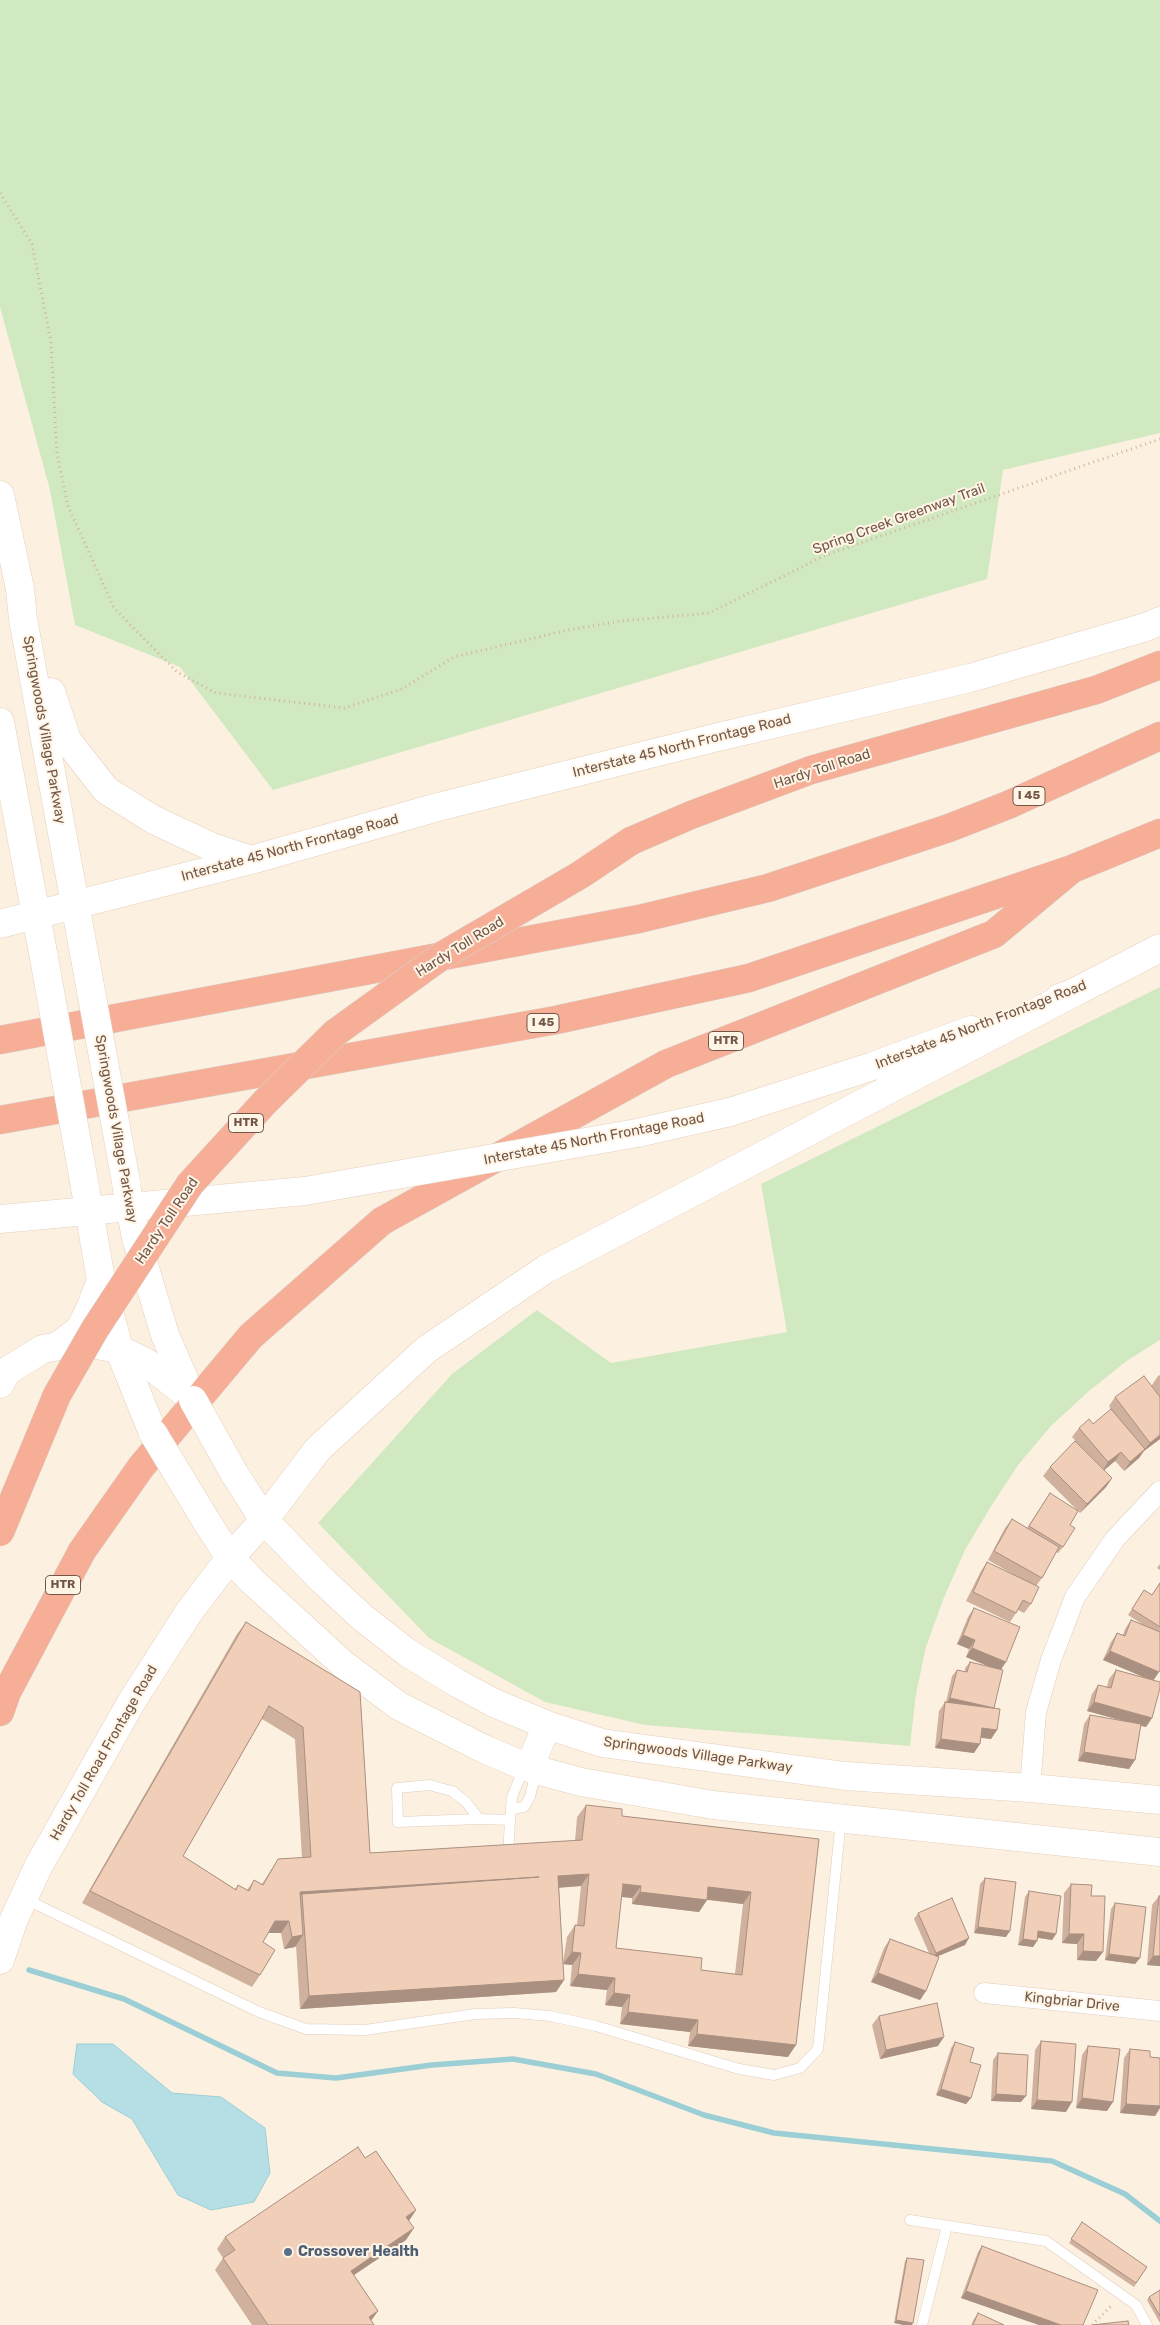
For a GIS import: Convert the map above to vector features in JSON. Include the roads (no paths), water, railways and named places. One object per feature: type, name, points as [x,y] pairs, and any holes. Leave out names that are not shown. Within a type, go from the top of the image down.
[{"type":"highway","name":"Hardy Toll Road","points":[[0,1532],[57,1395],[95,1329],[196,1177],[265,1102],[335,1033],[443,955],[580,875],[631,841],[691,814],[811,770],[1096,690],[1160,665]]},
{"type":"highway","name":"I 45","points":[[0,1040],[639,919],[768,888],[949,828],[1017,801],[1160,736]]},
{"type":"highway","name":"I 45","points":[[0,1120],[556,1020],[749,978],[1072,869],[1160,833]]},
{"type":"highway","name":"HTR","points":[[0,1712],[7,1692],[82,1551],[141,1468],[251,1336],[382,1221],[666,1064],[994,934],[1072,869]]},
{"type":"main road","name":"Springwoods Village Parkway","points":[[0,495],[20,589],[23,619],[136,1238],[165,1335],[193,1400],[234,1473],[264,1520],[321,1579],[363,1618],[408,1653],[456,1683],[494,1703],[547,1725],[602,1743],[845,1776],[1030,1788],[1160,1800]]},
{"type":"main road","points":[[20,589],[37,617],[51,694],[67,740],[106,790],[154,820],[212,847],[251,860]]},
{"type":"main road","name":"Interstate 45 North Frontage Road","points":[[0,924],[251,860],[438,807],[714,738],[970,678],[1146,627],[1160,621]]},
{"type":"main road","points":[[0,722],[101,1280],[130,1359],[154,1433],[230,1558],[251,1580],[344,1665],[399,1706],[529,1768],[581,1782],[713,1804],[1160,1852]]},
{"type":"main road","name":"Interstate 45 North Frontage Road","points":[[0,1219],[87,1199],[128,1195],[305,1191],[636,1133],[748,1106],[873,1066],[1075,992],[1160,948]]},
{"type":"main road","name":"Hardy Toll Road Frontage Road","points":[[0,1960],[14,1919],[38,1867],[132,1701],[189,1612],[230,1558],[264,1520],[318,1449],[427,1349],[546,1269],[1075,992]]},
{"type":"main road","points":[[58,1346],[80,1329],[101,1280]]},
{"type":"main road","points":[[0,1384],[7,1371],[44,1349],[79,1342],[130,1359],[193,1400]]},
{"type":"main road","points":[[529,1768],[547,1725]]},
{"type":"main road","points":[[842,1817],[845,1776]]},
{"type":"street","points":[[1030,1788],[1036,1712],[1050,1660],[1075,1597],[1115,1539],[1160,1491]]},
{"type":"street","name":"Kingbriar Drive","points":[[984,1993],[1160,2011]]},
{"type":"lane","points":[[508,1856],[510,1820],[513,1809],[512,1797],[520,1777],[529,1768]]},
{"type":"lane","points":[[513,1809],[524,1807],[530,1796],[533,1784],[529,1768]]},
{"type":"lane","points":[[479,1819],[466,1802],[452,1792],[430,1785],[397,1788],[398,1822],[479,1819],[510,1820]]},
{"type":"lane","points":[[24,1899],[259,2012],[306,2029],[365,2030],[475,2014],[514,2013],[550,2016],[596,2026],[739,2069],[774,2075],[800,2068],[818,2048],[842,1817]]},
{"type":"lane","points":[[910,2220],[1046,2241],[1136,2305],[1147,2325]]},
{"type":"lane","points":[[922,2325],[948,2226]]},
{"type":"water","points":[[77,2044],[113,2044],[172,2093],[221,2097],[265,2128],[270,2173],[254,2202],[211,2210],[178,2195],[132,2119],[102,2102],[73,2074]]},
{"type":"waterway","points":[[29,1970],[124,1999],[277,2073],[336,2078],[432,2065],[513,2059],[596,2074],[704,2115],[774,2133],[1052,2161],[1125,2194],[1160,2221]]},
{"type":"place","name":"Crossover Health","points":[[288,2252]]}]
